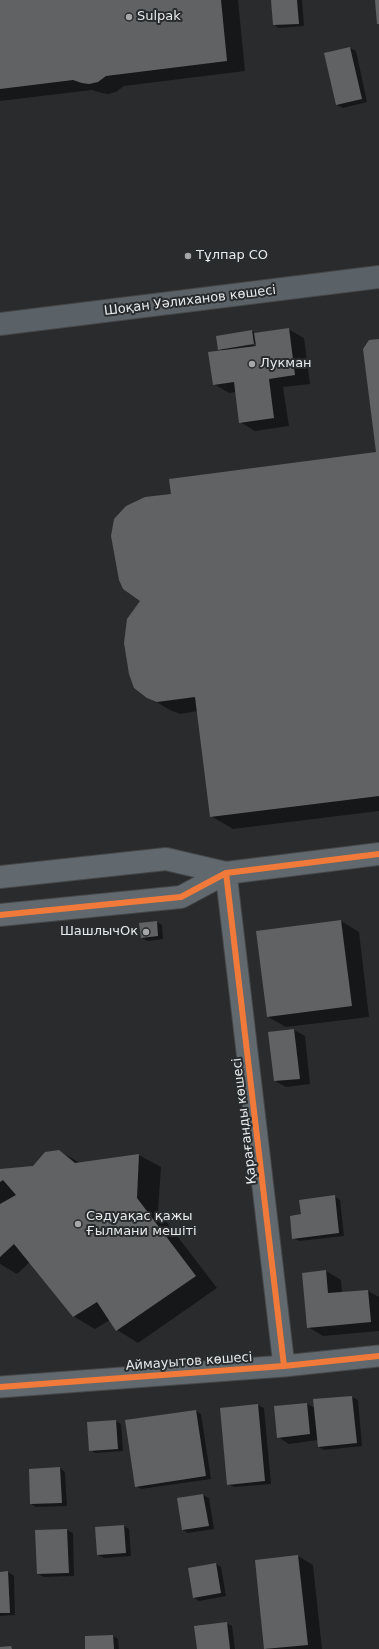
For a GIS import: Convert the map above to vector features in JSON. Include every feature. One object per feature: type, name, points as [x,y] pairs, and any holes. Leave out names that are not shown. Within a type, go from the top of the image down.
[{"type":"main road","name":"Шоқан Уәлиханов көшесі","points":[[0,324],[379,277]]},
{"type":"street","points":[[0,878],[166,859],[226,873],[379,854]]},
{"type":"street","points":[[0,915],[181,897],[226,873]]},
{"type":"street","name":"Қарағанды көшесі","points":[[226,873],[284,1366]]},
{"type":"street","name":"Аймауытов көшесі","points":[[0,1387],[284,1366],[379,1356]]},
{"type":"building","points":[[0,0],[221,0],[227,61],[106,76],[98,82],[89,84],[73,80],[0,89]]},
{"type":"building","points":[[271,0],[297,0],[299,24],[273,25]]},
{"type":"building","points":[[375,0],[379,0],[379,24],[377,24]]},
{"type":"building","points":[[350,47],[362,99],[336,105],[324,53]]},
{"type":"building","name":"Лукман","points":[[289,328],[295,375],[269,379],[274,418],[239,423],[234,382],[213,385],[208,352],[256,346],[254,333]]},
{"type":"building","points":[[252,330],[254,344],[218,350],[216,336]]},
{"type":"building","points":[[379,339],[379,796],[210,817],[195,697],[157,702],[147,698],[134,688],[129,674],[124,643],[127,619],[140,601],[123,589],[119,580],[111,536],[114,519],[126,506],[145,497],[171,494],[169,479],[376,452],[363,349],[369,340]]},
{"type":"building","points":[[341,920],[352,1006],[267,1017],[256,931]]},
{"type":"building","points":[[157,921],[158,936],[141,938],[139,923]]},
{"type":"building","points":[[294,1029],[300,1079],[274,1081],[268,1032]]},
{"type":"building","name":"Сәдуақас қажы Ғылмани мешіті","points":[[59,1150],[75,1163],[139,1154],[137,1198],[196,1276],[116,1331],[97,1302],[73,1317],[14,1244],[0,1257],[0,1204],[16,1195],[3,1180],[0,1182],[0,1169],[33,1166],[45,1152]]},
{"type":"building","points":[[335,1195],[339,1233],[292,1239],[290,1216],[301,1214],[299,1200]]},
{"type":"building","points":[[326,1270],[328,1293],[368,1290],[371,1322],[307,1328],[302,1273]]},
{"type":"building","points":[[352,1396],[357,1443],[318,1447],[313,1399]]},
{"type":"building","points":[[307,1403],[310,1434],[277,1438],[274,1406]]},
{"type":"building","points":[[258,1404],[265,1481],[227,1485],[220,1408]]},
{"type":"building","points":[[196,1410],[206,1476],[135,1487],[125,1420]]},
{"type":"building","points":[[116,1420],[118,1449],[89,1451],[87,1422]]},
{"type":"building","points":[[60,1467],[62,1503],[30,1504],[29,1469]]},
{"type":"building","points":[[203,1494],[209,1526],[182,1530],[177,1498]]},
{"type":"building","points":[[124,1525],[126,1553],[97,1555],[95,1527]]},
{"type":"building","points":[[67,1529],[69,1573],[37,1574],[35,1530]]},
{"type":"building","points":[[298,1555],[308,1645],[264,1649],[255,1560]]},
{"type":"building","points":[[216,1563],[221,1593],[193,1598],[188,1568]]},
{"type":"building","points":[[8,1571],[10,1613],[0,1613],[0,1572]]},
{"type":"building","points":[[227,1622],[230,1649],[197,1649],[194,1626]]},
{"type":"building","points":[[113,1635],[114,1649],[85,1649],[85,1636]]},
{"type":"building","points":[[11,1646],[12,1649],[0,1649],[0,1647]]},
{"type":"cycle path","points":[[0,915],[181,897],[226,873],[379,854]]},
{"type":"cycle path","points":[[226,873],[284,1366]]},
{"type":"cycle path","points":[[0,1387],[284,1366],[379,1356]]},
{"type":"place","name":"Sulpak","points":[[129,17]]},
{"type":"place","name":"Тұлпар СО","points":[[188,256]]},
{"type":"place","name":"Лукман","points":[[252,364]]},
{"type":"place","name":"ШашлычОк","points":[[146,932]]},
{"type":"place","name":"Сәдуақас қажы Ғылмани мешіті","points":[[78,1224]]}]
